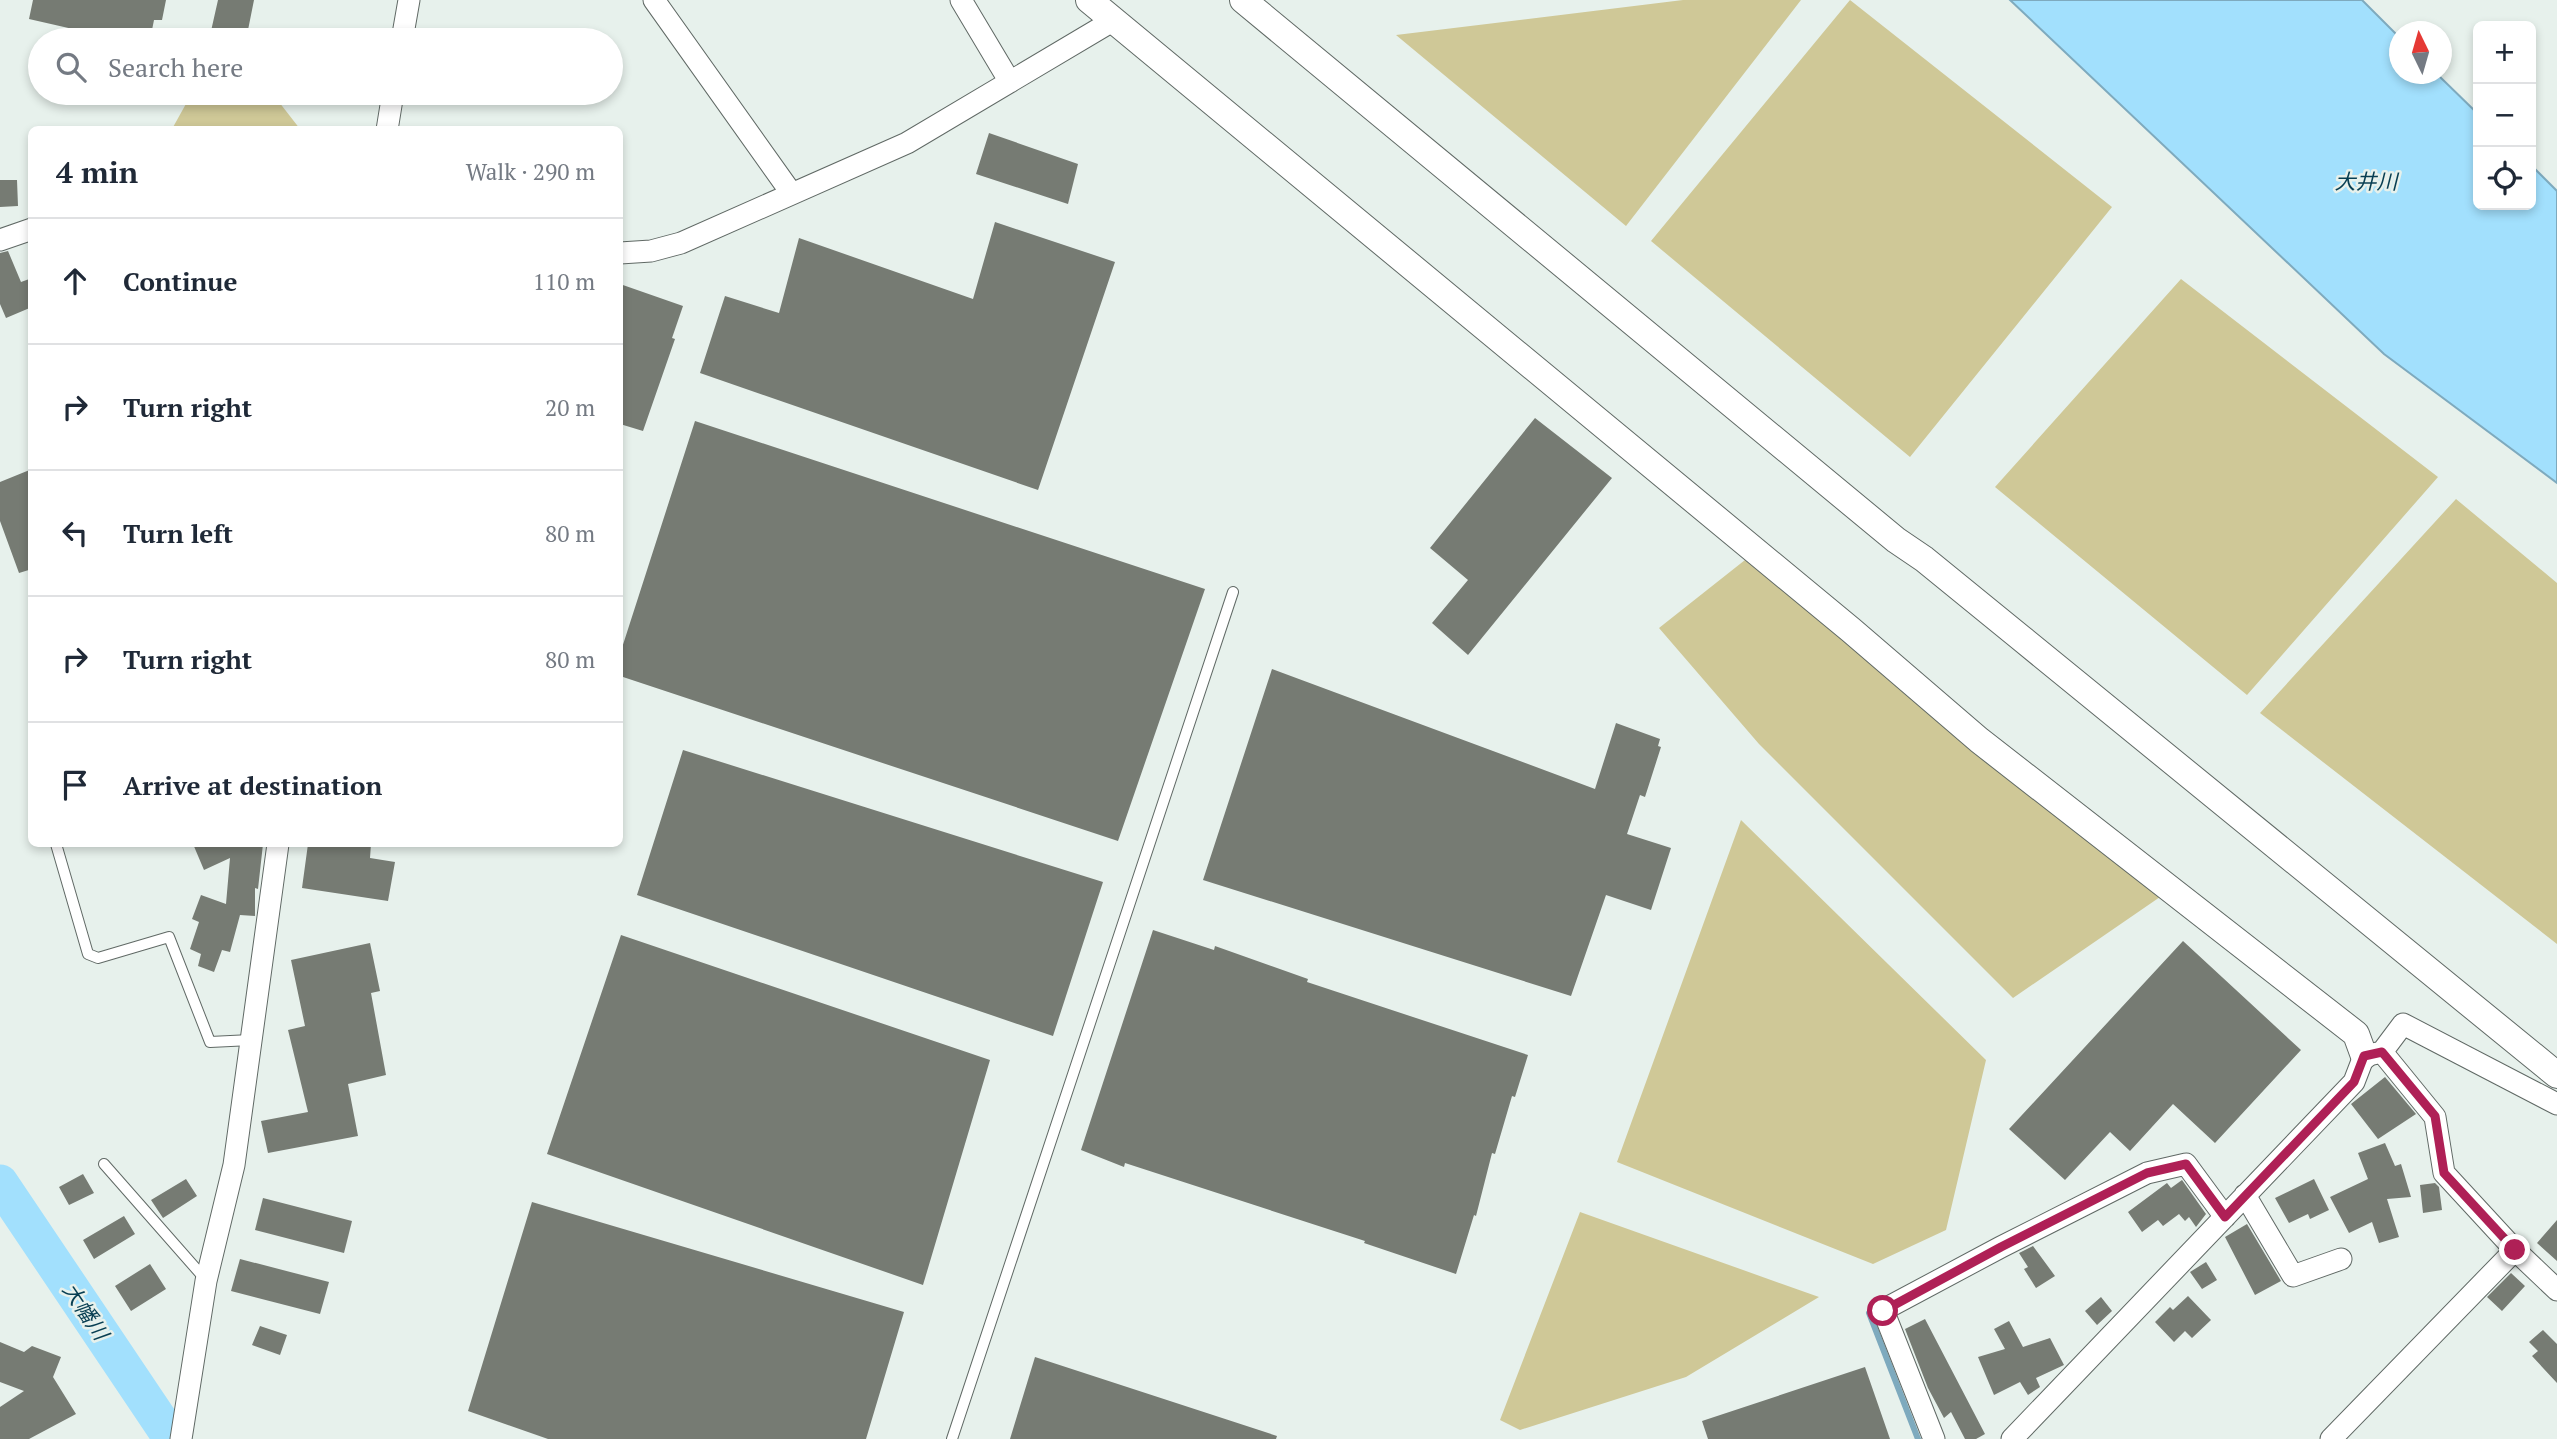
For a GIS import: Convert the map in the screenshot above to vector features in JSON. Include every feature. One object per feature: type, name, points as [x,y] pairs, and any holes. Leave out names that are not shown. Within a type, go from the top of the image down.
[{"type":"street","points":[[404,28],[410,0]]},
{"type":"street","points":[[654,0],[792,194]]},
{"type":"street","points":[[961,0],[1010,82]]},
{"type":"street","points":[[1089,0],[1841,622],[1979,740],[2356,1034],[2435,1116],[2444,1173],[2515,1250],[2557,1290]]},
{"type":"street","points":[[1243,0],[1896,540],[1956,585],[2557,1075]]},
{"type":"street","points":[[623,253],[651,251],[681,243],[907,143],[1114,20]]},
{"type":"street","points":[[388,126],[391,105]]},
{"type":"street","points":[[0,240],[28,230]]},
{"type":"street","points":[[181,1439],[206,1281],[234,1165],[278,847]]},
{"type":"street","points":[[2012,1439],[2354,1082],[2373,1054],[2403,1024],[2557,1104]]},
{"type":"street","points":[[1934,1439],[1883,1311],[2147,1173],[2186,1164],[2225,1217]]},
{"type":"street","points":[[2245,1195],[2293,1276],[2342,1259]]},
{"type":"street","points":[[2331,1439],[2515,1250]]},
{"type":"lane","points":[[952,1439],[1233,592]]},
{"type":"lane","points":[[57,847],[88,954],[98,958],[169,937],[211,1042],[251,1040]]},
{"type":"lane","points":[[104,1164],[206,1281]]},
{"type":"shaded area","points":[[1683,0],[1801,0],[1626,226],[1396,35]]},
{"type":"shaded area","points":[[1850,0],[2112,207],[1910,457],[1651,241]]},
{"type":"shaded area","points":[[185,105],[281,105],[298,126],[174,126]]},
{"type":"shaded area","points":[[2181,279],[2438,477],[2247,695],[1995,487]]},
{"type":"shaded area","points":[[2456,499],[2557,583],[2557,944],[2260,713]]},
{"type":"shaded area","points":[[1745,560],[2160,897],[2013,998],[1759,744],[1659,628]]},
{"type":"shaded area","points":[[1741,820],[1986,1060],[1946,1230],[1873,1264],[1617,1162]]},
{"type":"shaded area","points":[[1580,1212],[1819,1297],[1686,1377],[1520,1430],[1500,1420]]},
{"type":"water","name":"大井川","points":[[2010,0],[2362,0],[2389,27],[2389,84],[2447,84],[2473,109],[2473,210],[2536,210],[2536,170],[2557,191],[2557,483],[2384,354]]},
{"type":"building","points":[[33,0],[166,0],[162,20],[154,20],[152,28],[68,28],[29,19]]},
{"type":"building","points":[[218,0],[254,0],[248,28],[212,28]]},
{"type":"building","points":[[989,133],[1078,164],[1068,204],[976,174]]},
{"type":"building","points":[[0,180],[17,180],[18,206],[0,207]]},
{"type":"building","points":[[995,222],[1115,262],[1038,490],[700,373],[725,296],[779,313],[799,238],[973,299]]},
{"type":"building","points":[[8,251],[21,282],[28,279],[28,309],[6,318],[0,304],[0,253]]},
{"type":"building","points":[[623,285],[683,306],[672,338],[675,339],[643,431],[623,425]]},
{"type":"building","points":[[1535,418],[1612,478],[1468,655],[1432,623],[1468,580],[1430,548]]},
{"type":"building","points":[[695,421],[1205,589],[1118,841],[623,677],[623,645]]},
{"type":"building","points":[[28,471],[28,570],[19,573],[0,521],[0,482]]},
{"type":"building","points":[[1272,669],[1595,789],[1616,723],[1660,739],[1658,746],[1661,747],[1645,797],[1640,795],[1627,834],[1671,848],[1651,910],[1606,895],[1571,996],[1203,880]]},
{"type":"building","points":[[683,750],[1103,882],[1053,1036],[637,895]]},
{"type":"building","points":[[194,847],[263,847],[258,889],[255,888],[255,916],[240,915],[230,952],[222,950],[214,972],[198,966],[201,954],[190,949],[199,922],[192,919],[201,895],[226,904],[230,858],[204,870]]},
{"type":"building","points":[[308,847],[371,847],[370,858],[395,862],[388,901],[302,888]]},
{"type":"building","points":[[1153,930],[1214,950],[1215,946],[1308,979],[1307,982],[1528,1055],[1515,1097],[1512,1096],[1495,1154],[1492,1153],[1476,1216],[1474,1215],[1456,1274],[1364,1243],[1365,1241],[1125,1163],[1124,1167],[1081,1150]]},
{"type":"building","points":[[621,935],[990,1060],[923,1285],[547,1154]]},
{"type":"building","points":[[2183,941],[2301,1050],[2215,1143],[2173,1104],[2130,1151],[2110,1132],[2065,1180],[2009,1129]]},
{"type":"building","points":[[370,943],[380,991],[371,993],[386,1075],[348,1084],[358,1136],[268,1153],[261,1121],[308,1112],[288,1030],[305,1026],[291,960]]},
{"type":"building","points":[[2385,1077],[2416,1114],[2378,1139],[2351,1104]]},
{"type":"building","points":[[2385,1143],[2395,1166],[2401,1164],[2411,1197],[2387,1199],[2399,1237],[2379,1243],[2372,1222],[2349,1233],[2330,1197],[2368,1179],[2358,1153]]},
{"type":"building","points":[[83,1174],[94,1193],[69,1205],[59,1187]]},
{"type":"building","points":[[186,1179],[197,1196],[163,1218],[151,1200]]},
{"type":"building","points":[[2314,1179],[2329,1210],[2310,1219],[2308,1214],[2289,1223],[2275,1198]]},
{"type":"building","points":[[2182,1180],[2206,1214],[2196,1227],[2189,1217],[2185,1221],[2179,1214],[2163,1226],[2158,1220],[2142,1232],[2128,1212],[2167,1183],[2171,1188]]},
{"type":"building","points":[[2435,1183],[2439,1187],[2442,1210],[2423,1213],[2420,1185]]},
{"type":"building","points":[[263,1198],[352,1221],[344,1253],[255,1230]]},
{"type":"building","points":[[532,1202],[904,1312],[866,1439],[548,1439],[468,1411]]},
{"type":"building","points":[[124,1216],[135,1234],[94,1259],[83,1240]]},
{"type":"building","points":[[2557,1220],[2557,1261],[2537,1243]]},
{"type":"building","points":[[2247,1224],[2281,1281],[2255,1295],[2225,1237]]},
{"type":"building","points":[[2033,1246],[2055,1276],[2036,1288],[2024,1269],[2028,1267],[2019,1253]]},
{"type":"building","points":[[240,1259],[329,1282],[320,1314],[231,1291]]},
{"type":"building","points":[[2206,1262],[2217,1280],[2202,1289],[2190,1272]]},
{"type":"building","points":[[150,1264],[166,1289],[131,1311],[115,1286]]},
{"type":"building","points":[[2511,1273],[2525,1286],[2502,1311],[2487,1297]]},
{"type":"building","points":[[2188,1296],[2211,1320],[2192,1338],[2185,1331],[2174,1342],[2155,1322],[2170,1307],[2173,1310]]},
{"type":"building","points":[[2101,1297],[2112,1311],[2097,1325],[2085,1311]]},
{"type":"building","points":[[1925,1319],[1985,1434],[1976,1439],[1965,1439],[1951,1412],[1944,1418],[1928,1388],[1905,1329]]},
{"type":"building","points":[[2009,1321],[2023,1347],[2050,1338],[2064,1365],[2036,1378],[2040,1387],[2028,1395],[2020,1382],[1994,1395],[1978,1357],[2005,1349],[1994,1329]]},
{"type":"building","points":[[260,1326],[287,1335],[280,1355],[252,1345]]},
{"type":"building","points":[[2543,1330],[2557,1344],[2557,1383],[2532,1356],[2538,1351],[2529,1342]]},
{"type":"building","points":[[0,1342],[24,1352],[32,1346],[61,1357],[53,1377],[76,1414],[29,1439],[0,1439],[0,1407],[24,1391],[0,1382]]},
{"type":"building","points":[[1035,1357],[1277,1436],[1276,1439],[1010,1439]]},
{"type":"building","points":[[1865,1367],[1890,1439],[1708,1439],[1702,1421]]},
{"type":"waterway","name":"大幡川","points":[[0,1183],[172,1439]]},
{"type":"waterway","points":[[1869,1313],[1918,1439]]},
{"type":"route","points":[[1883,1311],[2147,1173],[2186,1164],[2225,1217],[2354,1082],[2364,1056],[2382,1052],[2435,1116],[2444,1173],[2515,1250]]}]
